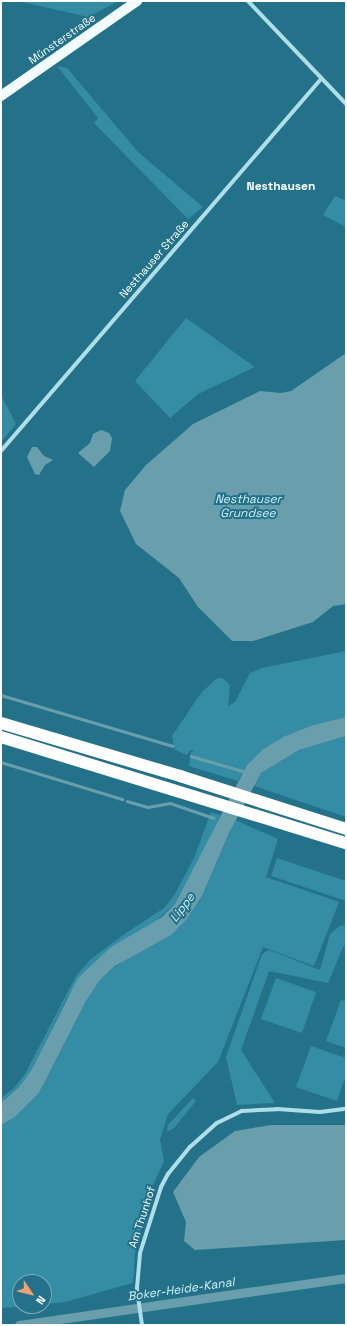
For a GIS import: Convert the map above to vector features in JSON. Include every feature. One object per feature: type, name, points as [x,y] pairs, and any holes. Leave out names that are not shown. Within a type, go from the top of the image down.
[{"type":"highway","points":[[1,723],[180,776],[346,829]]},
{"type":"highway","points":[[1,737],[168,787],[346,843]]},
{"type":"main road","name":"Münsterstraße","points":[[1,96],[137,1]]},
{"type":"street","points":[[248,1],[320,80],[346,104]]},
{"type":"street","name":"Nesthauser Straße","points":[[1,451],[320,80]]},
{"type":"street","name":"Am Thunhof","points":[[142,1324],[138,1294],[140,1253],[156,1197],[172,1167],[206,1132],[230,1115],[242,1111],[277,1109],[320,1112],[346,1109]]},
{"type":"shaded area","points":[[18,1],[119,1],[88,17]]},
{"type":"shaded area","points":[[57,66],[67,68],[138,152],[203,207],[188,219],[94,123],[98,118]]},
{"type":"shaded area","points":[[335,196],[344,200],[346,197],[346,227],[323,215]]},
{"type":"shaded area","points":[[186,318],[255,367],[198,394],[170,418],[135,381]]},
{"type":"shaded area","points":[[1,395],[16,424],[1,442]]},
{"type":"shaded area","points":[[346,651],[346,717],[313,725],[285,736],[263,749],[247,765],[238,781],[189,766],[191,752],[195,751],[190,750],[187,755],[175,750],[172,736],[201,693],[216,679],[222,678],[230,685],[228,706],[235,702],[250,673],[262,668]]},
{"type":"shaded area","points":[[346,736],[346,817],[252,785],[261,773],[299,750]]},
{"type":"shaded area","points":[[211,812],[220,815],[216,826],[175,904],[67,998],[32,1069],[19,1087],[1,1103],[1,1098],[14,1088],[25,1074],[76,976],[91,959],[123,935],[164,908],[175,894],[194,858]]},
{"type":"shaded area","points":[[235,820],[278,839],[266,877],[339,902],[314,966],[263,947],[218,1062],[168,1114],[160,1140],[164,1161],[150,1192],[135,1253],[133,1283],[65,1302],[52,1303],[52,1274],[12,1274],[12,1307],[1,1308],[1,1125],[15,1117],[39,1093],[86,1001],[100,980],[115,967],[187,919],[202,896]]},
{"type":"shaded area","points":[[277,858],[346,881],[346,901],[271,876]]},
{"type":"shaded area","points":[[341,925],[346,926],[346,946],[343,947],[328,983],[269,971],[241,1050],[275,1103],[237,1105],[226,1057],[262,954],[269,950],[320,970],[330,934]]},
{"type":"shaded area","points":[[276,978],[316,992],[302,1033],[261,1019]]},
{"type":"shaded area","points":[[341,1000],[346,1002],[346,1048],[326,1041]]},
{"type":"shaded area","points":[[311,1046],[346,1058],[346,1075],[337,1101],[296,1087]]},
{"type":"shaded area","points":[[193,1098],[196,1101],[174,1128],[167,1132],[168,1125]]},
{"type":"water","name":"Nesthauser Grundsee","points":[[346,353],[346,604],[333,606],[313,622],[253,641],[232,641],[198,607],[179,578],[136,544],[120,511],[125,490],[146,465],[193,424],[260,391],[281,393],[291,391]]},
{"type":"water","points":[[101,430],[109,433],[112,438],[110,451],[94,467],[78,453],[90,443],[93,434]]},
{"type":"water","points":[[32,447],[37,447],[44,456],[53,460],[45,465],[39,475],[35,474],[27,457]]},
{"type":"water","name":"Lippe","points":[[346,717],[346,736],[299,750],[261,773],[230,831],[202,896],[187,919],[171,935],[115,966],[100,980],[86,1001],[39,1093],[15,1117],[1,1125],[1,1103],[19,1087],[32,1069],[78,978],[111,947],[162,917],[175,904],[247,765],[263,749],[285,736],[313,725]]},
{"type":"water","points":[[271,1125],[346,1125],[346,1240],[195,1250],[184,1241],[186,1222],[173,1192],[199,1157],[235,1131]]},
{"type":"waterway","points":[[1,695],[173,746]]},
{"type":"waterway","points":[[191,756],[246,772]]},
{"type":"waterway","points":[[1,762],[122,799]]},
{"type":"waterway","points":[[127,801],[148,807],[170,803],[214,818]]},
{"type":"waterway","name":"Boker-Heide-Kanal","points":[[19,1325],[346,1278]]},
{"type":"district","name":"Nesthausen","points":[[281,187]]}]
